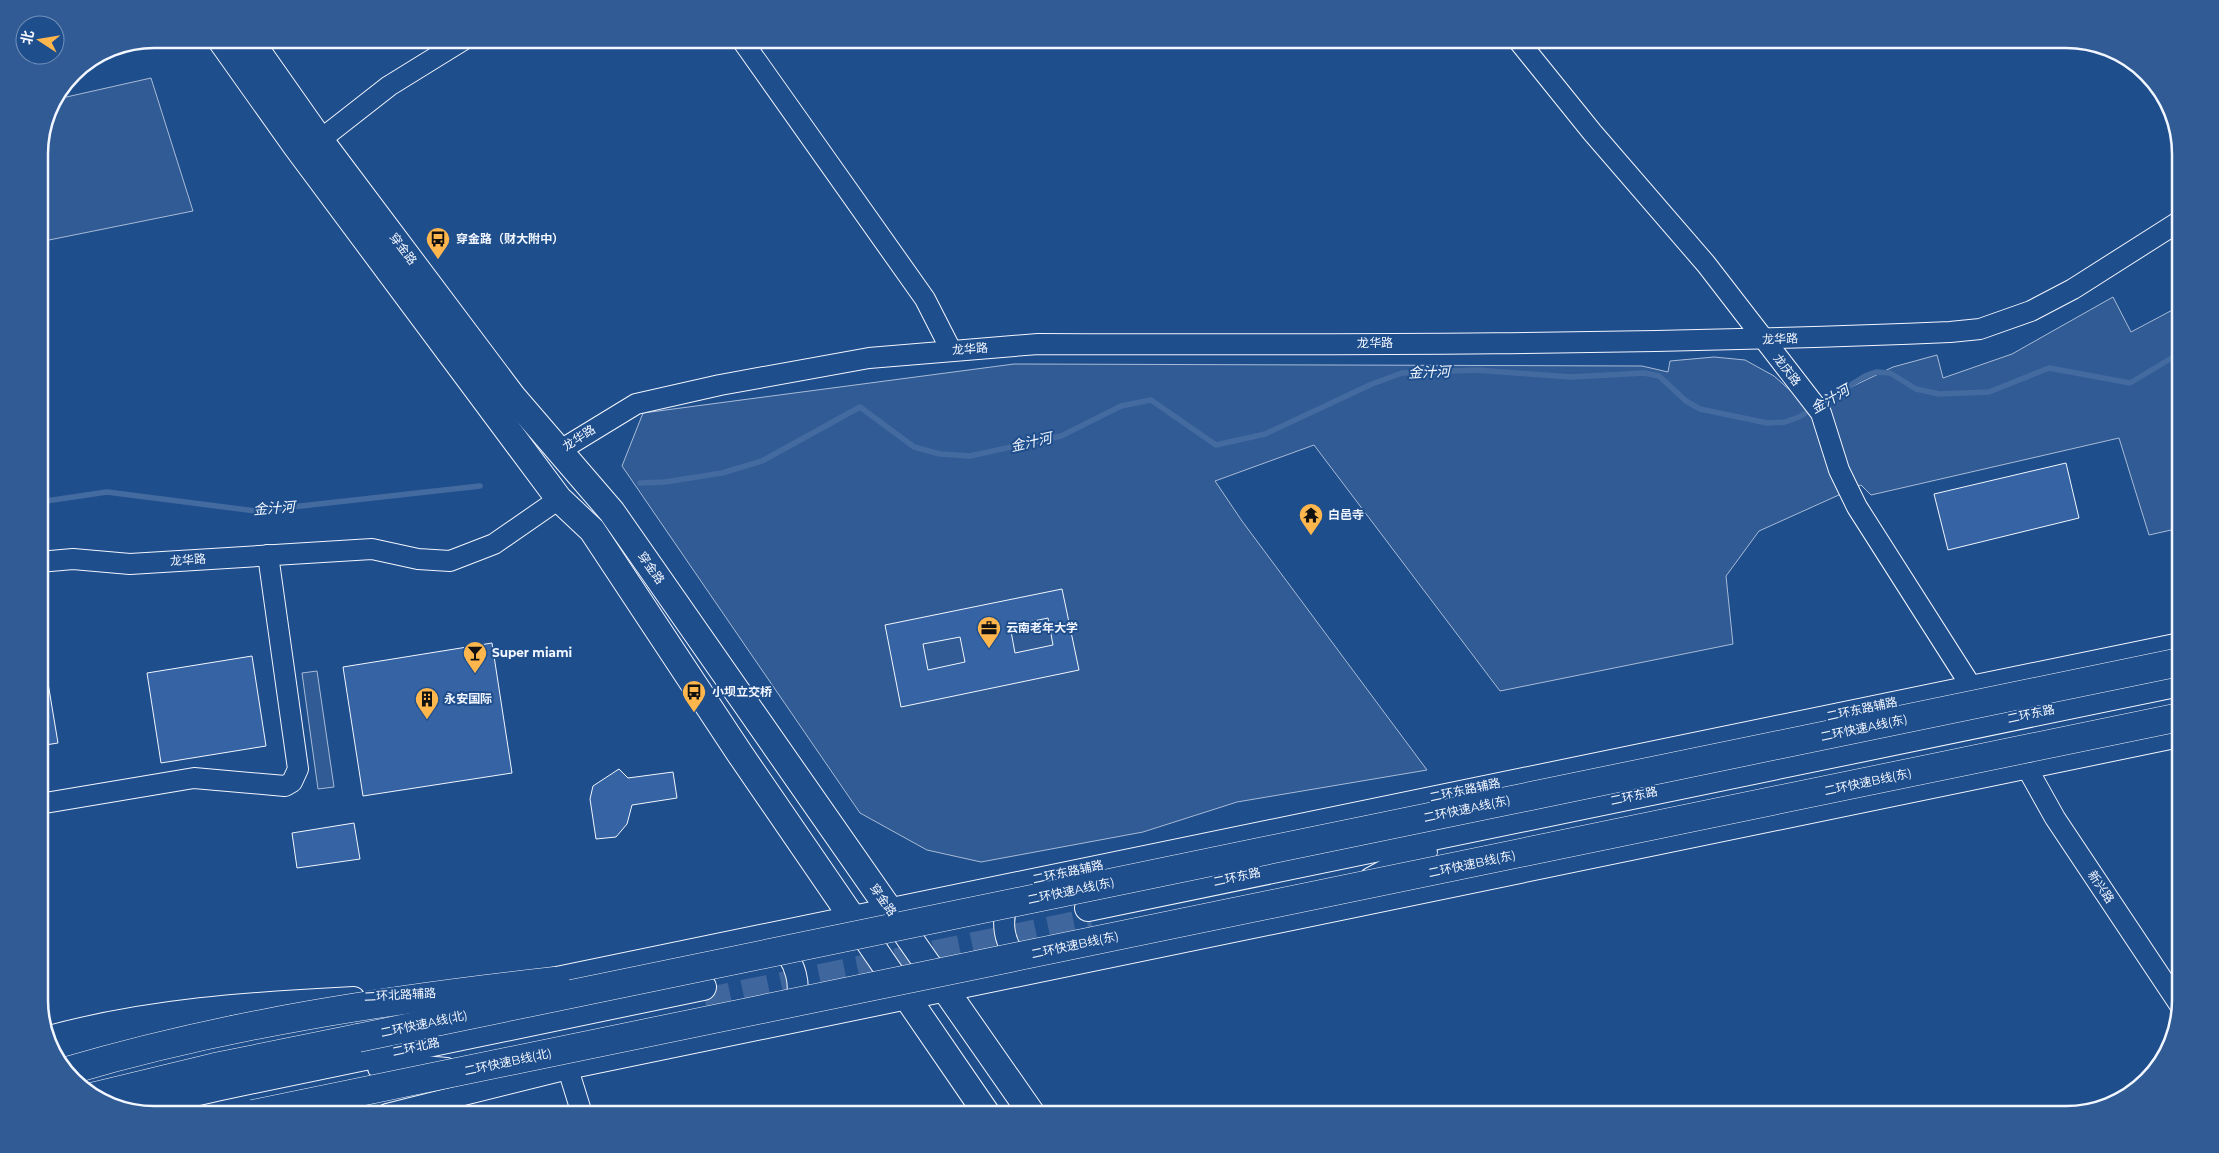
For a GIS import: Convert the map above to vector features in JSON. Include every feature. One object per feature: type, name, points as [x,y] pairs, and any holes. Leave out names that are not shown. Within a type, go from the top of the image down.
[{"type":"highway","name":"二环快速A线(东)","points":[[752,947],[2172,664]]},
{"type":"highway","name":"二环快速B线(东)","points":[[764,1019],[2172,720]]},
{"type":"highway","points":[[60,1050],[155,1031],[352,1007],[447,993],[659,969],[752,947]]},
{"type":"highway","name":"二环快速A线(北)","points":[[105,1094],[752,947]]},
{"type":"highway","points":[[74,1069],[164,1046],[352,1007]]},
{"type":"highway","name":"二环快速B线(北)","points":[[300,1106],[560,1061],[764,1019]]},
{"type":"highway","points":[[360,1106],[560,1061]]},
{"type":"main road","name":"穿金路","points":[[226,48],[302,153],[559,499],[592,530],[740,754],[982,1106]]},
{"type":"main road","name":"穿金路","points":[[255,48],[320,140],[513,396],[617,520],[1026,1106]]},
{"type":"main road","name":"二环东路","points":[[1425,846],[2172,685]]},
{"type":"main road","name":"二环东路","points":[[1090,914],[2172,699]]},
{"type":"main road","name":"二环北路","points":[[141,1105],[211,1089],[377,1061],[704,994]]},
{"type":"main road","name":"二环北路","points":[[193,1106],[377,1061]]},
{"type":"street","points":[[320,140],[389,86],[450,48]]},
{"type":"street","points":[[747,48],[925,299],[951,350]]},
{"type":"street","name":"龙庆路","points":[[1524,48],[1592,132],[1706,264],[1821,413],[1839,470],[1857,507],[1971,686]]},
{"type":"street","name":"龙华路","points":[[559,451],[636,404],[720,384],[869,358],[951,350],[1038,344],[1620,343],[1763,340],[1980,329],[2031,311],[2072,289],[2171,227]]},
{"type":"street","name":"龙华路","points":[[48,561],[73,559],[130,564],[372,549],[418,559],[450,561],[494,544],[559,499]]},
{"type":"street","points":[[48,802],[194,778],[285,786],[292,782],[298,769],[268,555]]},
{"type":"street","name":"二环东路辅路","points":[[752,947],[852,917],[889,909],[2172,645]]},
{"type":"street","points":[[764,1019],[908,999],[2172,739]]},
{"type":"street","name":"新兴路","points":[[2027,768],[2055,818],[2172,993]]},
{"type":"street","points":[[1239,837],[1304,830],[1425,846]]},
{"type":"street","points":[[1256,927],[1313,909],[1425,846]]},
{"type":"street","points":[[1037,878],[1019,886],[1013,893],[1005,909],[1004,928],[1008,945],[1018,960],[1034,968],[1054,969]]},
{"type":"street","points":[[752,947],[767,939],[781,948],[791,962],[798,979],[798,997],[791,1013],[776,1025],[764,1019]]},
{"type":"street","name":"二环北路辅路","points":[[53,1035],[124,1019],[220,1006],[474,990],[752,947]]},
{"type":"street","points":[[377,1061],[405,1043],[491,998],[552,978]]},
{"type":"street","points":[[377,1061],[508,1074],[536,1073],[560,1061]]},
{"type":"street","points":[[418,1106],[506,1083],[560,1061]]},
{"type":"street","points":[[560,1061],[579,1106]]},
{"type":"shaded area","points":[[151,78],[193,211],[48,240],[48,139],[58,107],[63,98]]},
{"type":"shaded area","points":[[2113,297],[2131,332],[2171,311],[2171,530],[2149,535],[2119,438],[1871,495],[1861,485],[1759,531],[1726,576],[1733,644],[1500,691],[1314,445],[1215,481],[1242,521],[1427,770],[1237,802],[1143,832],[981,862],[927,850],[860,813],[622,466],[643,413],[1014,364],[1642,366],[1668,372],[1670,361],[1714,357],[1745,360],[1774,376],[1809,407],[1893,367],[1937,355],[1943,378],[2012,354]]},
{"type":"shaded area","points":[[317,671],[334,787],[318,789],[302,673]]},
{"type":"building","points":[[2066,463],[2079,518],[1948,550],[1934,494]]},
{"type":"building","name":"云南老年大学","points":[[1062,589],[1079,670],[901,707],[885,625]],"holes":[[[1048,618],[1053,645],[1015,653],[1010,626]],[[960,637],[965,662],[928,670],[923,644]]]},
{"type":"building","name":"永安国际","points":[[492,643],[512,773],[363,796],[343,667]]},
{"type":"building","points":[[252,656],[266,746],[161,763],[147,673]]},
{"type":"building","points":[[48,683],[58,743],[48,745]]},
{"type":"building","points":[[619,769],[628,778],[673,772],[677,798],[632,805],[627,824],[616,837],[596,839],[590,799],[593,786]]},
{"type":"building","points":[[354,823],[360,859],[297,868],[292,833]]},
{"type":"waterway","name":"金汁河","points":[[640,483],[665,482],[722,473],[762,461],[860,407],[914,447],[940,454],[970,456],[1061,436],[1121,406],[1151,400],[1216,445],[1265,434],[1372,384],[1402,373],[1476,370],[1571,377],[1644,373],[1659,376],[1686,401],[1700,409],[1767,423],[1785,422],[1799,417],[1865,376],[1876,372],[1890,373],[1916,389],[1939,394],[1989,392],[2049,368],[2130,383],[2171,358]]},
{"type":"waterway","name":"金汁河","points":[[48,501],[107,492],[256,511],[480,486]]},
{"type":"tunnel","points":[[705,1001],[1091,921]]},
{"type":"place","name":"穿金路（财大附中）","points":[[438,260]]},
{"type":"place","name":"白邑寺","points":[[1311,536]]},
{"type":"place","name":"云南老年大学","points":[[989,649]]},
{"type":"place","name":"Super miami","points":[[475,674]]},
{"type":"place","name":"小坝立交桥","points":[[694,713]]},
{"type":"place","name":"永安国际","points":[[427,720]]}]
